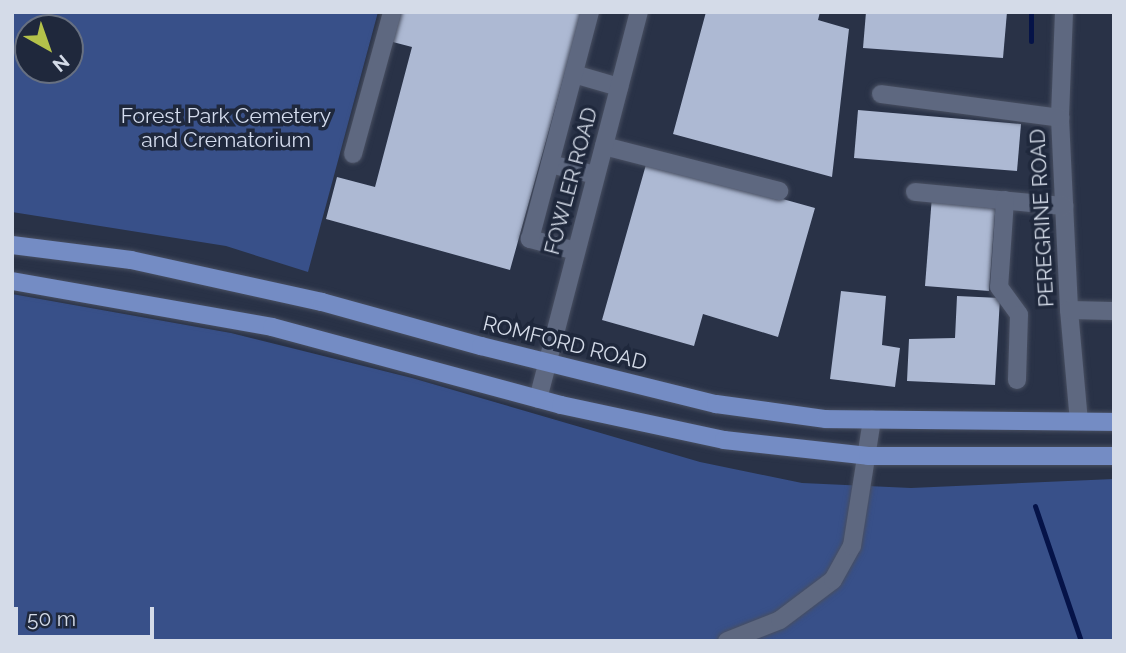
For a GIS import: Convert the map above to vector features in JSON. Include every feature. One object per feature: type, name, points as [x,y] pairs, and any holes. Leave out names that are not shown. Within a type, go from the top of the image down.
[{"type":"main road","name":"ROMFORD ROAD","points":[[12,245],[131,260],[322,302],[716,404],[776,414],[872,420],[1114,422]]},
{"type":"main road","points":[[12,281],[272,327],[538,399],[724,440],[868,456],[1114,456]]},
{"type":"street","points":[[353,153],[392,12]]},
{"type":"street","points":[[576,251],[530,239],[590,12]]},
{"type":"street","name":"FOWLER ROAD","points":[[538,399],[639,12]]},
{"type":"street","name":"PEREGRINE ROAD","points":[[1064,12],[1060,118],[1069,310],[1079,421]]},
{"type":"street","points":[[574,74],[619,87]]},
{"type":"street","points":[[881,94],[1060,118]]},
{"type":"street","points":[[604,146],[779,191]]},
{"type":"street","points":[[550,164],[596,175]]},
{"type":"street","points":[[915,192],[1064,206]]},
{"type":"street","points":[[1005,200],[999,287],[1019,315],[1017,380]]},
{"type":"street","points":[[1069,310],[1114,311]]},
{"type":"street","points":[[727,641],[780,620],[833,580],[852,547],[872,420]]},
{"type":"green space","name":"Forest Park Cemetery and Crematorium","points":[[12,12],[378,12],[308,272],[226,246],[12,212]]},
{"type":"green space","points":[[12,294],[231,333],[412,378],[700,462],[802,483],[911,488],[1114,479],[1114,641],[12,641]]},
{"type":"building","points":[[397,12],[582,12],[510,270],[326,219],[337,177],[375,187],[412,47],[389,41]]},
{"type":"building","points":[[706,12],[820,12],[818,20],[849,29],[832,177],[673,134]]},
{"type":"building","points":[[866,12],[1007,12],[1003,58],[863,48]]},
{"type":"building","points":[[858,110],[1021,124],[1017,171],[854,158]]},
{"type":"building","points":[[647,161],[815,208],[778,337],[703,314],[694,346],[602,320]]},
{"type":"building","points":[[932,196],[996,201],[989,291],[925,286]]},
{"type":"building","points":[[841,291],[886,296],[882,345],[900,348],[895,387],[830,379]]},
{"type":"building","points":[[957,296],[1000,298],[995,385],[907,381],[909,339],[955,338]]},
{"type":"waterway","points":[[1031,12],[1031,41]]},
{"type":"waterway","points":[[1035,506],[1081,641]]}]
